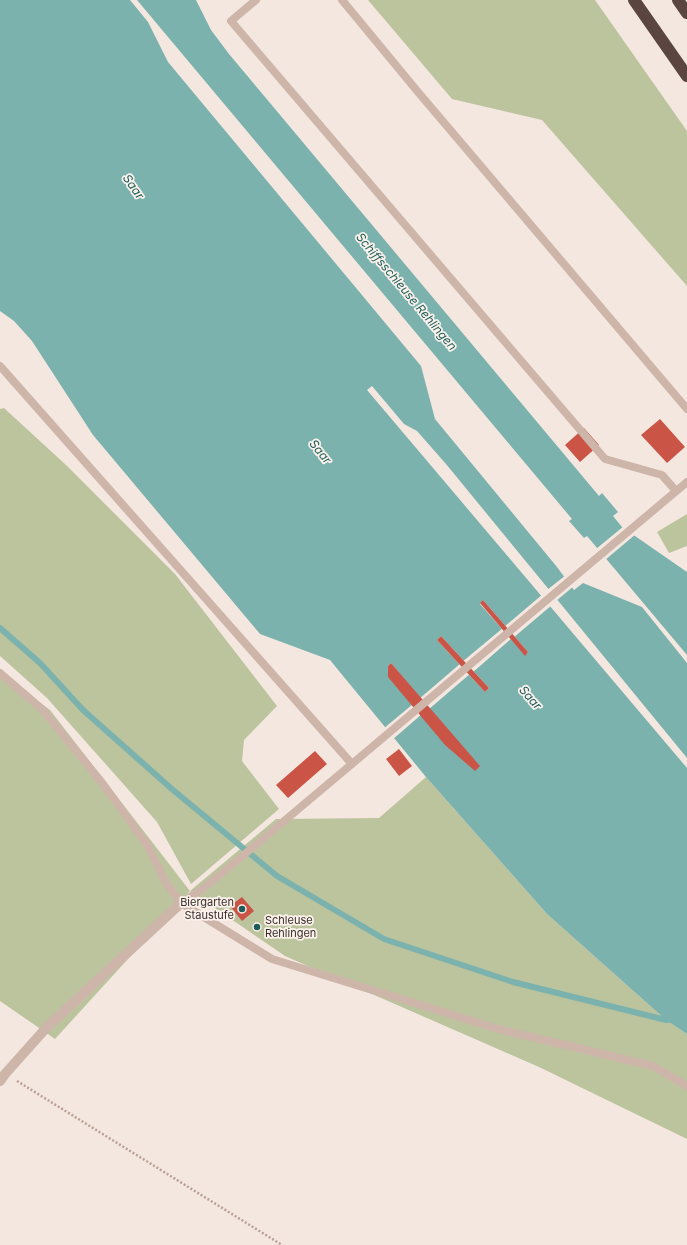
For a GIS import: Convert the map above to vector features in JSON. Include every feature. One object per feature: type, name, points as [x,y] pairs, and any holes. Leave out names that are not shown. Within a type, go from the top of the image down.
[{"type":"highway","points":[[634,0],[687,76]]},
{"type":"highway","points":[[678,0],[687,13]]},
{"type":"street","points":[[3,1078],[47,1027],[181,903]]},
{"type":"lane","points":[[256,0],[231,21],[605,459],[662,475],[676,491]]},
{"type":"lane","points":[[342,0],[418,92],[687,409]]},
{"type":"lane","points":[[0,366],[352,764]]},
{"type":"lane","points":[[181,903],[205,887],[233,864],[687,482]]},
{"type":"lane","points":[[0,673],[43,710],[102,784],[148,846],[166,883],[181,903],[272,959],[498,1029],[653,1066],[687,1086]]},
{"type":"path","points":[[3,1078],[282,1245]]},
{"type":"green space","points":[[368,0],[595,0],[687,131],[687,286],[542,120],[452,99]]},
{"type":"green space","points":[[4,408],[66,465],[175,574],[277,706],[244,740],[242,761],[279,809],[191,884],[157,822],[47,698],[0,656],[0,409]]},
{"type":"green space","points":[[687,514],[687,546],[669,553],[657,532]]},
{"type":"green space","points":[[0,673],[50,710],[190,891],[55,1039],[0,1001]]},
{"type":"green space","points":[[426,777],[547,914],[666,1020],[687,1034],[687,1139],[539,1067],[285,956],[190,891],[276,819],[379,818]]},
{"type":"water","name":"Saar","points":[[0,0],[130,0],[148,22],[168,62],[421,366],[435,419],[557,567],[574,590],[583,583],[642,607],[687,663],[687,758],[446,464],[417,431],[404,424],[372,386],[367,390],[687,768],[687,1034],[666,1020],[547,914],[426,777],[330,660],[260,634],[93,435],[32,341],[14,321],[0,311]],"holes":[[[483,600],[528,652],[525,655],[480,604]],[[441,636],[489,688],[485,692],[437,640]],[[391,663],[422,700],[388,677],[388,666]]]},
{"type":"water","name":"Schiffsschleuse Rehlingen","points":[[137,0],[196,0],[211,30],[229,54],[599,496],[602,493],[618,512],[613,516],[622,527],[687,572],[687,655],[587,536],[584,538],[569,521],[572,519]]},
{"type":"pier","points":[[624,526],[636,534],[605,560],[596,549]]},
{"type":"pier","points":[[566,575],[574,586],[556,601],[547,590]]},
{"type":"pier","points":[[543,594],[552,605],[513,638],[504,627]]},
{"type":"pier","points":[[503,628],[512,638],[472,673],[462,662]]},
{"type":"pier","points":[[461,663],[471,673],[428,710],[419,699]]},
{"type":"pier","points":[[413,704],[422,714],[392,740],[383,729]]},
{"type":"building","points":[[660,419],[685,447],[667,463],[641,435]]},
{"type":"building","points":[[584,428],[599,445],[580,462],[565,445]]},
{"type":"building","points":[[483,600],[528,652],[525,656],[480,603]]},
{"type":"building","points":[[441,636],[489,688],[485,692],[437,640]]},
{"type":"building","points":[[391,663],[480,766],[475,771],[445,745],[388,677],[388,666]]},
{"type":"building","points":[[399,749],[412,766],[399,776],[386,759]]},
{"type":"building","points":[[315,751],[327,764],[288,798],[276,785]]},
{"type":"building","name":"Biergarten Staustufe","points":[[242,897],[254,911],[242,921],[230,906]]},
{"type":"waterway","points":[[0,628],[40,663],[83,710],[173,790],[277,876],[384,939],[513,982],[666,1020],[687,1019]]},
{"type":"place","name":"Biergarten Staustufe","points":[[242,909]]},
{"type":"place","name":"Schleuse Rehlingen","points":[[257,927]]}]
